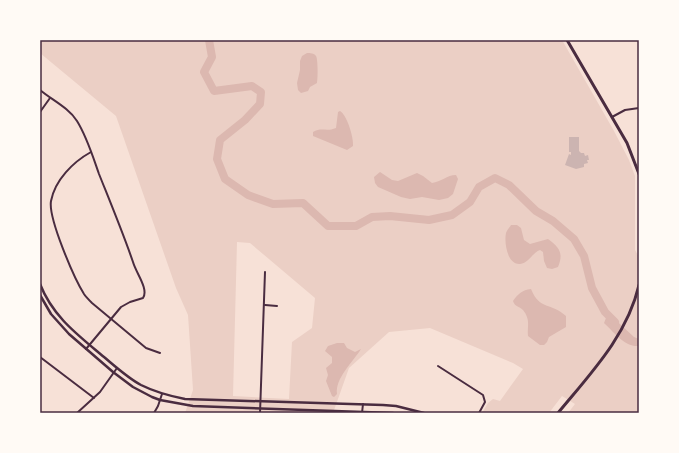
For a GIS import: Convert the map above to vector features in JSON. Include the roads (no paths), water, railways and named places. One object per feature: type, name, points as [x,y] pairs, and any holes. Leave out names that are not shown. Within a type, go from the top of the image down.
[{"type":"main road","points":[[568,40],[627,143],[639,174]]},
{"type":"main road","points":[[558,413],[608,352],[621,332],[639,285]]},
{"type":"street","points":[[40,90],[67,111],[77,121],[116,215],[136,272],[146,292],[143,298],[130,302],[121,307],[86,349]]},
{"type":"street","points":[[40,112],[50,98]]},
{"type":"street","points":[[612,117],[625,110],[639,108]]},
{"type":"street","points":[[91,152],[80,158],[65,173],[51,202],[52,218],[84,295],[110,320],[146,348],[160,353]]},
{"type":"street","points":[[260,413],[265,272]]},
{"type":"street","points":[[40,284],[50,305],[71,330],[137,383],[162,394],[185,398],[396,406],[424,413]]},
{"type":"street","points":[[40,295],[51,314],[69,334],[86,349],[133,387],[160,400],[193,406],[393,413]]},
{"type":"street","points":[[265,305],[277,306]]},
{"type":"street","points":[[40,357],[94,398]]},
{"type":"street","points":[[438,366],[483,395],[485,402],[479,413]]},
{"type":"street","points":[[77,413],[100,392],[117,367]]},
{"type":"street","points":[[154,413],[162,394]]},
{"type":"street","points":[[362,412],[363,404]]},
{"type":"waterway","points":[[209,40],[212,57],[204,72],[214,91],[252,86],[261,92],[260,104],[245,120],[220,140],[217,159],[225,179],[248,195],[273,204],[303,203],[328,226],[356,226],[372,217],[390,216],[429,220],[452,215],[470,202],[479,187],[495,178],[509,185],[536,211],[553,221],[574,239],[584,256],[592,288],[605,312],[615,322]]}]
